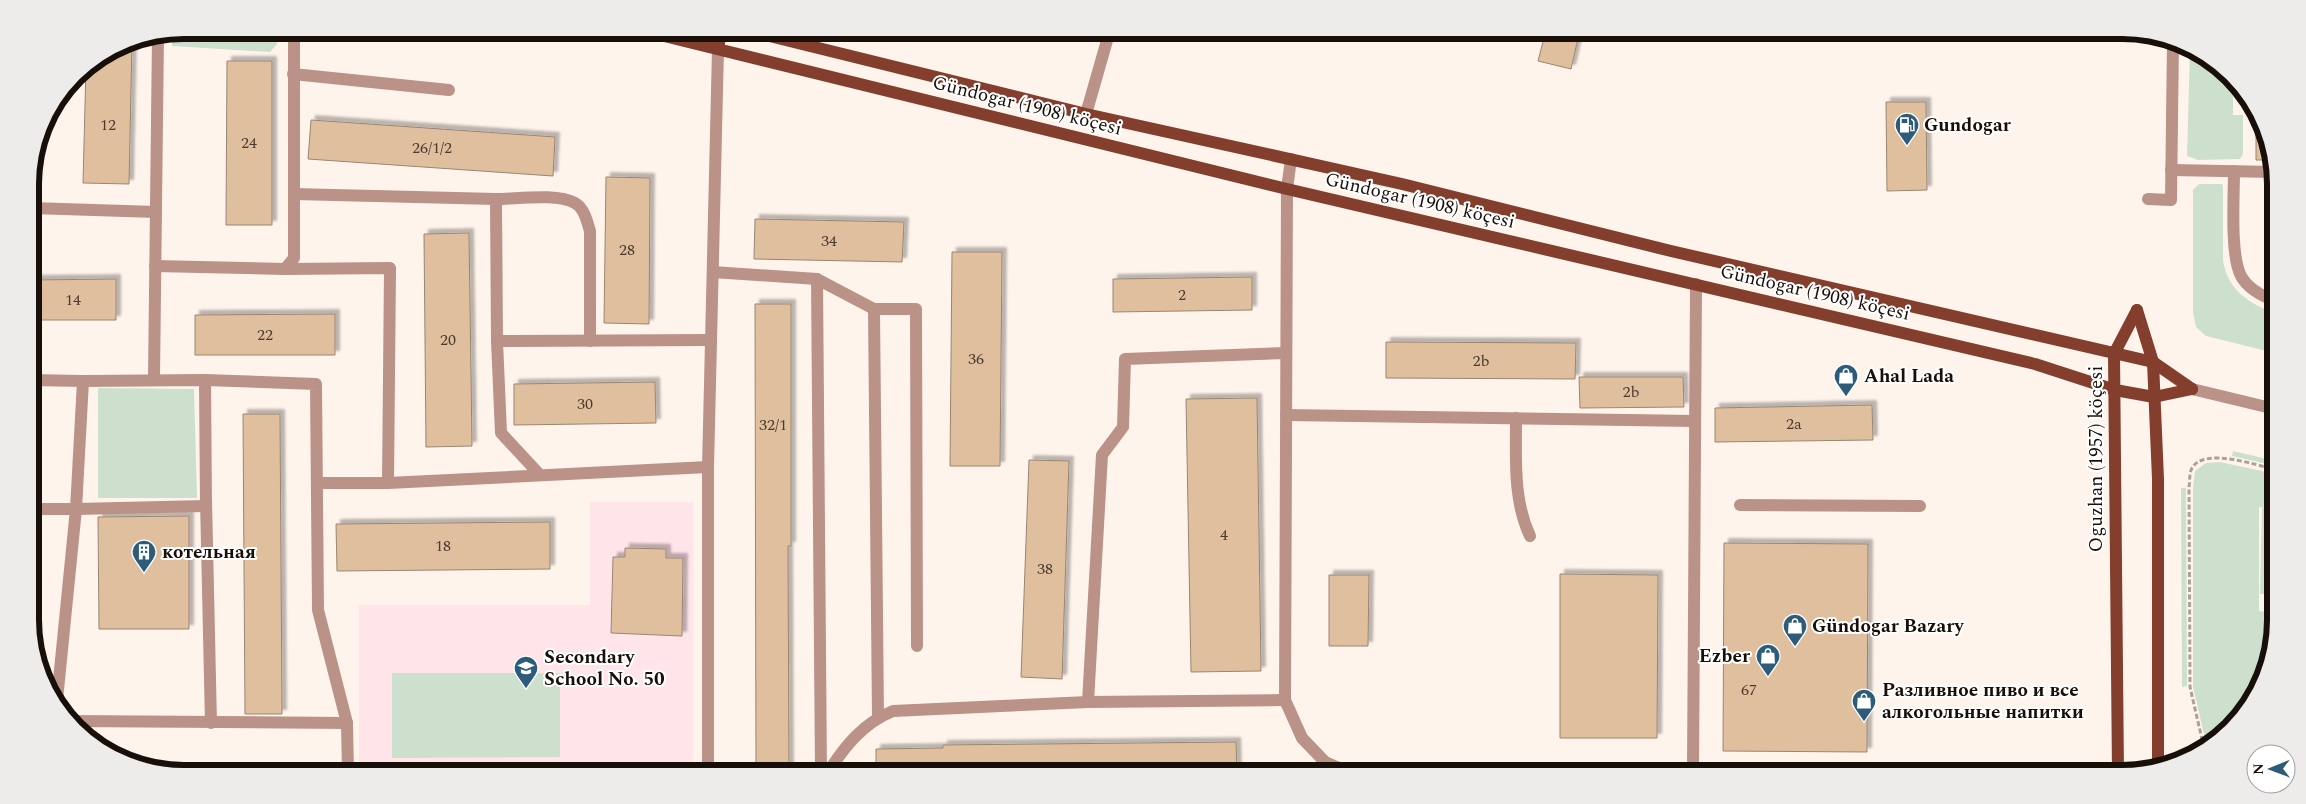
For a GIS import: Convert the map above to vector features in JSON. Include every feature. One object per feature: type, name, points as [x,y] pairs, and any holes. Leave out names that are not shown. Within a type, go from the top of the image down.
[{"type":"main road","name":"Gündogar (1908) köçesi","points":[[677,39],[1287,188],[2035,364],[2115,390],[2154,397],[2192,389]]},
{"type":"main road","points":[[718,49],[720,39]]},
{"type":"main road","name":"Gündogar (1908) köçesi","points":[[782,39],[1086,114],[1291,159],[2153,362],[2192,389]]},
{"type":"main road","name":"Oguzhan (1957) köçesi","points":[[2118,765],[2114,354],[2136,310],[2153,362],[2158,479],[2158,760]]},
{"type":"street","points":[[285,269],[294,258],[294,39]]},
{"type":"street","points":[[1086,114],[1107,39]]},
{"type":"street","points":[[154,380],[158,41]]},
{"type":"street","points":[[708,765],[708,467],[718,49]]},
{"type":"street","points":[[2148,199],[2171,200],[2174,49]]},
{"type":"street","points":[[293,74],[449,90]]},
{"type":"street","points":[[1291,159],[1287,188],[1285,700],[1302,738],[1325,762],[1332,765]]},
{"type":"street","points":[[2171,170],[2266,172]]},
{"type":"street","points":[[2234,171],[2236,259],[2241,276],[2251,288],[2267,297]]},
{"type":"street","points":[[294,194],[496,199],[560,198],[576,203],[585,215],[590,230],[590,341]]},
{"type":"street","points":[[496,199],[497,341],[501,432],[540,476]]},
{"type":"street","points":[[39,208],[156,212]]},
{"type":"street","points":[[156,266],[285,269],[390,268],[388,483]]},
{"type":"street","points":[[713,272],[816,279],[874,309],[916,309],[918,646]]},
{"type":"street","points":[[816,279],[821,765]]},
{"type":"street","points":[[1693,765],[1696,284]]},
{"type":"street","points":[[874,309],[878,717]]},
{"type":"street","points":[[497,341],[711,340]]},
{"type":"street","points":[[1088,702],[1102,455],[1123,427],[1125,359],[1286,353]]},
{"type":"street","points":[[39,380],[206,380],[316,384],[318,610],[347,723],[348,765]]},
{"type":"street","points":[[39,508],[206,506],[206,380]]},
{"type":"street","points":[[58,691],[76,509],[83,381]]},
{"type":"street","name":"Gündogar (1908) köçesi","points":[[2192,389],[2267,407]]},
{"type":"street","points":[[1286,415],[1696,421]]},
{"type":"street","points":[[1516,418],[1517,480],[1522,518],[1530,536]]},
{"type":"street","points":[[317,483],[388,483],[708,467]]},
{"type":"street","points":[[206,500],[212,723]]},
{"type":"street","points":[[1740,505],[1920,506]]},
{"type":"street","points":[[833,765],[841,752],[878,717],[894,712],[1088,702],[1285,700]]},
{"type":"street","points":[[80,721],[347,723]]},
{"type":"path","points":[[2202,741],[2190,687],[2190,475],[2194,465],[2212,458],[2232,459],[2267,468]]},
{"type":"shaded area","name":"Secondary School No. 50","points":[[590,502],[693,502],[693,765],[359,765],[359,605],[590,605]]},
{"type":"green space","points":[[277,39],[277,44],[270,52],[172,46],[172,40]]},
{"type":"green space","points":[[2190,56],[2225,81],[2233,91],[2233,115],[2243,115],[2243,154],[2240,159],[2198,160],[2187,156]]},
{"type":"green space","points":[[2199,184],[2222,184],[2223,186],[2223,260],[2225,270],[2234,287],[2241,294],[2256,305],[2267,310],[2267,351],[2206,336],[2196,327],[2193,312],[2193,190]]},
{"type":"green space","points":[[98,388],[194,389],[197,498],[98,498]]},
{"type":"green space","points":[[2233,451],[2267,459],[2267,464],[2232,456]]},
{"type":"green space","points":[[2220,462],[2267,472],[2267,508],[2259,507],[2259,611],[2267,612],[2267,620],[2266,639],[2260,667],[2252,684],[2243,701],[2231,716],[2205,739],[2193,687],[2193,487],[2195,471],[2206,463]]},
{"type":"green space","points":[[2181,488],[2186,488],[2187,686],[2182,687]]},
{"type":"green space","points":[[2262,508],[2267,509],[2267,594],[2260,594]]},
{"type":"green space","points":[[392,673],[560,673],[560,757],[392,758]]},
{"type":"building","points":[[1544,39],[1578,39],[1571,69],[1538,61]]},
{"type":"building","points":[[132,48],[129,184],[83,183],[86,77],[111,58]]},
{"type":"building","points":[[227,61],[272,61],[272,225],[226,225]]},
{"type":"building","points":[[1886,102],[1926,102],[1927,190],[1887,191]]},
{"type":"building","points":[[311,120],[555,137],[553,176],[308,159]]},
{"type":"building","points":[[2256,128],[2260,137],[2265,160],[2256,160]]},
{"type":"building","points":[[606,177],[650,178],[649,324],[604,323]]},
{"type":"building","points":[[755,219],[904,222],[902,262],[754,259]]},
{"type":"building","points":[[469,233],[472,446],[426,447],[424,234]]},
{"type":"building","points":[[952,252],[1002,252],[1000,466],[950,466]]},
{"type":"building","points":[[1252,277],[1252,310],[1113,312],[1113,279]]},
{"type":"building","points":[[116,279],[116,320],[39,320],[39,280]]},
{"type":"building","points":[[755,304],[791,304],[791,546],[788,546],[789,765],[756,765]]},
{"type":"building","points":[[335,314],[335,355],[195,355],[195,315]]},
{"type":"building","points":[[1386,342],[1576,343],[1575,379],[1386,378]]},
{"type":"building","points":[[1579,377],[1683,377],[1684,407],[1580,408]]},
{"type":"building","points":[[655,382],[656,423],[514,425],[514,384]]},
{"type":"building","points":[[1257,398],[1261,671],[1191,672],[1186,399]]},
{"type":"building","points":[[1872,405],[1873,440],[1715,442],[1715,408]]},
{"type":"building","points":[[243,414],[280,414],[282,714],[245,714]]},
{"type":"building","points":[[1029,460],[1069,461],[1062,679],[1021,677]]},
{"type":"building","name":"котельная","points":[[189,516],[189,629],[99,629],[98,517]]},
{"type":"building","points":[[550,522],[550,569],[337,571],[336,524]]},
{"type":"building","name":"Gündogar Bazary","points":[[1724,543],[1868,544],[1867,752],[1723,751]]},
{"type":"building","points":[[625,548],[666,549],[666,558],[683,558],[682,636],[611,633],[613,557],[625,557]]},
{"type":"building","points":[[1560,574],[1658,575],[1657,738],[1560,738]]},
{"type":"building","points":[[1329,575],[1369,575],[1368,646],[1329,646]]},
{"type":"building","points":[[1236,742],[1237,765],[876,765],[876,749],[943,748],[943,745]]},
{"type":"place","name":"Gundogar","points":[[1907,146]]},
{"type":"place","name":"Ahal Lada","points":[[1846,397]]},
{"type":"place","name":"котельная","points":[[144,573]]},
{"type":"place","name":"Gündogar Bazary","points":[[1795,647]]},
{"type":"place","name":"Ezber","points":[[1768,677]]},
{"type":"place","name":"Secondary School No. 50","points":[[526,689]]},
{"type":"place","name":"Разливное пиво и все алкогольные напитки","points":[[1864,722]]}]
